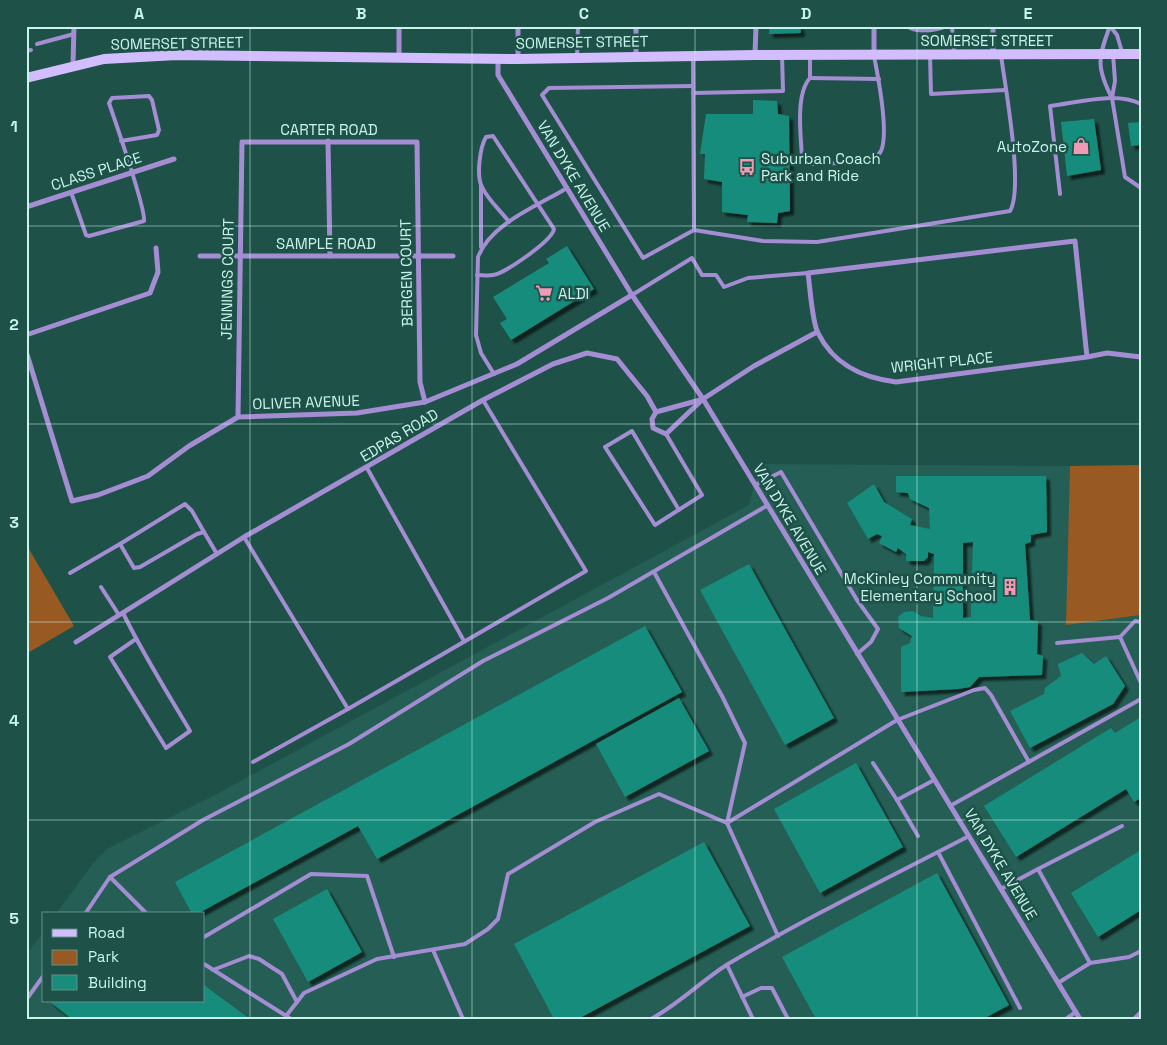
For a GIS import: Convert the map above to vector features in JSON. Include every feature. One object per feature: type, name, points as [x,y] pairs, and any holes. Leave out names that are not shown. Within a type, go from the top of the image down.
[{"type":"main road","name":"SOMERSET STREET","points":[[26,78],[73,65],[104,59],[177,55],[578,58],[755,55],[1141,54]]},
{"type":"street","points":[[73,65],[74,26]]},
{"type":"street","points":[[399,26],[399,57]]},
{"type":"street","points":[[518,26],[518,58]]},
{"type":"street","points":[[636,26],[636,56]]},
{"type":"street","points":[[755,55],[756,26]]},
{"type":"street","points":[[874,26],[874,55]]},
{"type":"street","points":[[993,26],[997,55]]},
{"type":"street","name":"VAN DYKE AVENUE","points":[[498,58],[498,75],[632,295],[703,399],[1080,1019]]},
{"type":"street","points":[[328,141],[330,256]]},
{"type":"street","name":"CARTER ROAD","points":[[242,142],[417,142]]},
{"type":"street","name":"JENNINGS COURT","points":[[238,417],[242,142]]},
{"type":"street","name":"BERGEN COURT","points":[[417,142],[420,382],[424,402]]},
{"type":"street","name":"CLASS PLACE","points":[[26,207],[174,158]]},
{"type":"street","points":[[808,273],[1075,241],[1087,357]]},
{"type":"street","points":[[26,335],[150,293],[158,272],[156,248]]},
{"type":"street","name":"SAMPLE ROAD","points":[[200,256],[453,256]]},
{"type":"street","name":"WRIGHT PLACE","points":[[808,273],[817,332],[830,350],[850,371],[880,380],[896,382],[1107,353],[1141,357]]},
{"type":"street","name":"OLIVER AVENUE","points":[[26,352],[72,500],[98,495],[148,476],[189,446],[238,417],[357,414],[424,402],[517,364],[632,295]]},
{"type":"street","points":[[666,434],[703,399],[754,366],[817,332]]},
{"type":"street","name":"EDPAS ROAD","points":[[76,642],[244,537],[483,400],[553,364],[587,353],[617,359],[647,396],[656,412],[652,419],[653,428],[666,434]]},
{"type":"street","points":[[656,412],[703,399]]},
{"type":"lane","points":[[578,26],[578,58]]},
{"type":"lane","points":[[907,26],[914,30],[936,30],[946,26]]},
{"type":"lane","points":[[952,26],[954,54]]},
{"type":"lane","points":[[1110,26],[1117,35],[1118,54],[1112,98]]},
{"type":"lane","points":[[1110,26],[1100,54],[1102,78],[1112,98],[1125,177],[1141,188]]},
{"type":"lane","points":[[37,44],[74,34]]},
{"type":"lane","points":[[694,93],[783,91],[782,55]]},
{"type":"lane","points":[[810,55],[810,78],[803,85],[801,111],[802,158],[813,164],[870,162],[881,152],[884,135],[879,79],[874,55]]},
{"type":"lane","points":[[930,55],[931,94],[1005,90]]},
{"type":"lane","points":[[694,86],[549,88],[542,95],[643,258],[694,230],[763,241],[817,242],[1010,211],[1014,201],[1015,175],[1005,90],[997,55]]},
{"type":"lane","points":[[693,56],[694,230]]},
{"type":"lane","points":[[810,78],[879,79]]},
{"type":"lane","points":[[71,192],[86,235],[89,236],[144,221],[140,201],[109,104],[112,98],[149,96],[159,130],[157,135],[121,141]]},
{"type":"lane","points":[[1060,194],[1050,106],[1112,98],[1132,99],[1141,104]]},
{"type":"lane","points":[[477,275],[494,275],[543,245],[553,235],[554,229],[493,136],[486,137],[482,144],[479,163],[481,247],[478,257],[477,275],[476,335],[481,353],[494,374]]},
{"type":"lane","points":[[481,186],[509,222]]},
{"type":"lane","points":[[481,247],[509,222],[567,188]]},
{"type":"lane","points":[[632,295],[692,258],[702,275],[716,275],[724,287],[748,278],[808,273]]},
{"type":"lane","points":[[253,762],[348,710],[586,571],[483,400]]},
{"type":"lane","points":[[666,434],[702,495],[679,510],[655,525],[605,447],[632,431],[679,510]]},
{"type":"lane","points":[[367,468],[464,642]]},
{"type":"lane","points":[[755,486],[781,472],[857,600],[878,628],[871,642],[858,654]]},
{"type":"lane","points":[[70,573],[185,504],[192,511],[217,554]]},
{"type":"lane","points":[[86,912],[110,877],[203,820],[349,744],[483,661],[654,572],[768,506]]},
{"type":"lane","points":[[120,544],[134,568],[140,568],[197,534],[204,532]]},
{"type":"lane","points":[[244,537],[348,710]]},
{"type":"lane","points":[[654,572],[722,696],[745,743],[727,823],[778,936]]},
{"type":"lane","points":[[101,587],[121,614],[136,639],[190,731],[166,748],[110,657],[136,639]]},
{"type":"lane","points":[[1057,643],[1120,638],[1135,621],[1141,622]]},
{"type":"lane","points":[[1120,638],[1141,683]]},
{"type":"lane","points":[[727,823],[898,720],[951,697],[985,688],[991,695],[1029,762]]},
{"type":"lane","points":[[950,806],[1141,699]]},
{"type":"lane","points":[[873,763],[918,836]]},
{"type":"lane","points":[[897,800],[934,780]]},
{"type":"lane","points":[[286,1016],[304,993],[376,959],[465,944],[488,930],[498,919],[508,874],[595,822],[659,794],[727,823]]},
{"type":"lane","points":[[1001,889],[1122,826]]},
{"type":"lane","points":[[651,1019],[664,1012],[727,965],[778,936],[969,836]]},
{"type":"lane","points":[[938,852],[1020,1008]]},
{"type":"lane","points":[[1038,869],[1090,963]]},
{"type":"lane","points":[[205,936],[311,874],[366,876],[394,957]]},
{"type":"lane","points":[[110,877],[145,912]]},
{"type":"lane","points":[[432,950],[462,1019]]},
{"type":"lane","points":[[1058,983],[1090,963],[1129,957],[1141,951]]},
{"type":"lane","points":[[213,970],[249,956],[260,959],[282,974],[297,1002]]},
{"type":"lane","points":[[205,965],[291,1019]]},
{"type":"lane","points":[[727,965],[753,1019]]},
{"type":"lane","points":[[26,1000],[42,977]]},
{"type":"lane","points":[[742,997],[761,988],[772,988],[788,1019]]},
{"type":"lane","points":[[1066,1019],[1076,1012]]},
{"type":"lane","points":[[1134,1019],[1141,1012]]},
{"type":"shaded area","points":[[759,464],[1070,466],[1067,625],[1141,615],[1141,1019],[26,1019],[26,955],[42,934],[42,1002],[205,1002],[205,912],[57,912],[94,862],[107,849],[211,797],[749,505]]},
{"type":"green space","points":[[1141,465],[1141,615],[1066,625],[1070,466]]},
{"type":"green space","points":[[26,544],[74,626],[26,654]]},
{"type":"building","points":[[770,26],[800,26],[801,33],[769,34]]},
{"type":"building","name":"Suburban Coach Park and Ride","points":[[753,100],[777,101],[778,114],[789,116],[790,211],[778,213],[777,223],[747,222],[748,215],[722,212],[722,182],[704,179],[705,154],[700,154],[706,114],[753,114]]},
{"type":"building","name":"AutoZone","points":[[1094,119],[1101,170],[1067,176],[1061,122]]},
{"type":"building","points":[[1141,122],[1141,145],[1131,146],[1128,123]]},
{"type":"building","name":"ALDI","points":[[567,246],[594,289],[511,340],[500,323],[507,319],[493,297],[549,263],[546,259]]},
{"type":"building","name":"McKinley Community Elementary School","points":[[896,476],[1046,476],[1047,532],[1031,535],[1031,542],[1025,544],[1030,620],[1038,621],[1037,654],[1043,656],[1042,675],[979,677],[970,687],[901,692],[901,647],[910,643],[912,636],[899,628],[898,617],[904,612],[913,611],[921,616],[933,618],[934,554],[928,552],[928,557],[924,561],[906,561],[906,554],[898,548],[896,552],[879,543],[882,536],[877,534],[868,539],[847,503],[874,484],[884,502],[912,519],[910,525],[930,529],[929,508],[910,499],[908,493],[896,492]],"holes":[[[973,542],[972,573],[992,572],[992,601],[971,600],[971,617],[963,618],[963,543]]]},
{"type":"building","points":[[749,564],[834,718],[785,745],[700,590]]},
{"type":"building","points":[[645,626],[682,692],[377,859],[358,826],[201,912],[191,912],[175,882]]},
{"type":"building","points":[[1082,653],[1094,664],[1106,656],[1125,686],[1113,704],[1030,748],[1010,711],[1044,694],[1045,688],[1061,676],[1058,664]]},
{"type":"building","points":[[679,698],[709,751],[625,797],[596,744]]},
{"type":"building","points":[[1141,717],[1141,798],[1134,802],[1126,789],[1016,857],[984,806],[1111,728],[1115,733]]},
{"type":"building","points":[[856,763],[903,847],[820,893],[774,809]]},
{"type":"building","points":[[704,842],[750,926],[578,1019],[554,1019],[514,944]]},
{"type":"building","points":[[1141,850],[1141,910],[1098,937],[1071,893]]},
{"type":"building","points":[[937,873],[1009,1005],[983,1019],[816,1019],[782,957]]},
{"type":"building","points":[[327,889],[362,952],[308,982],[273,919]]},
{"type":"building","points":[[205,986],[250,1019],[72,1019],[50,1002],[205,1002]]},
{"type":"place","name":"AutoZone","points":[[1081,146]]},
{"type":"place","name":"Suburban Coach Park and Ride","points":[[747,167]]},
{"type":"place","name":"ALDI","points":[[544,293]]},
{"type":"place","name":"McKinley Community Elementary School","points":[[1010,587]]}]
